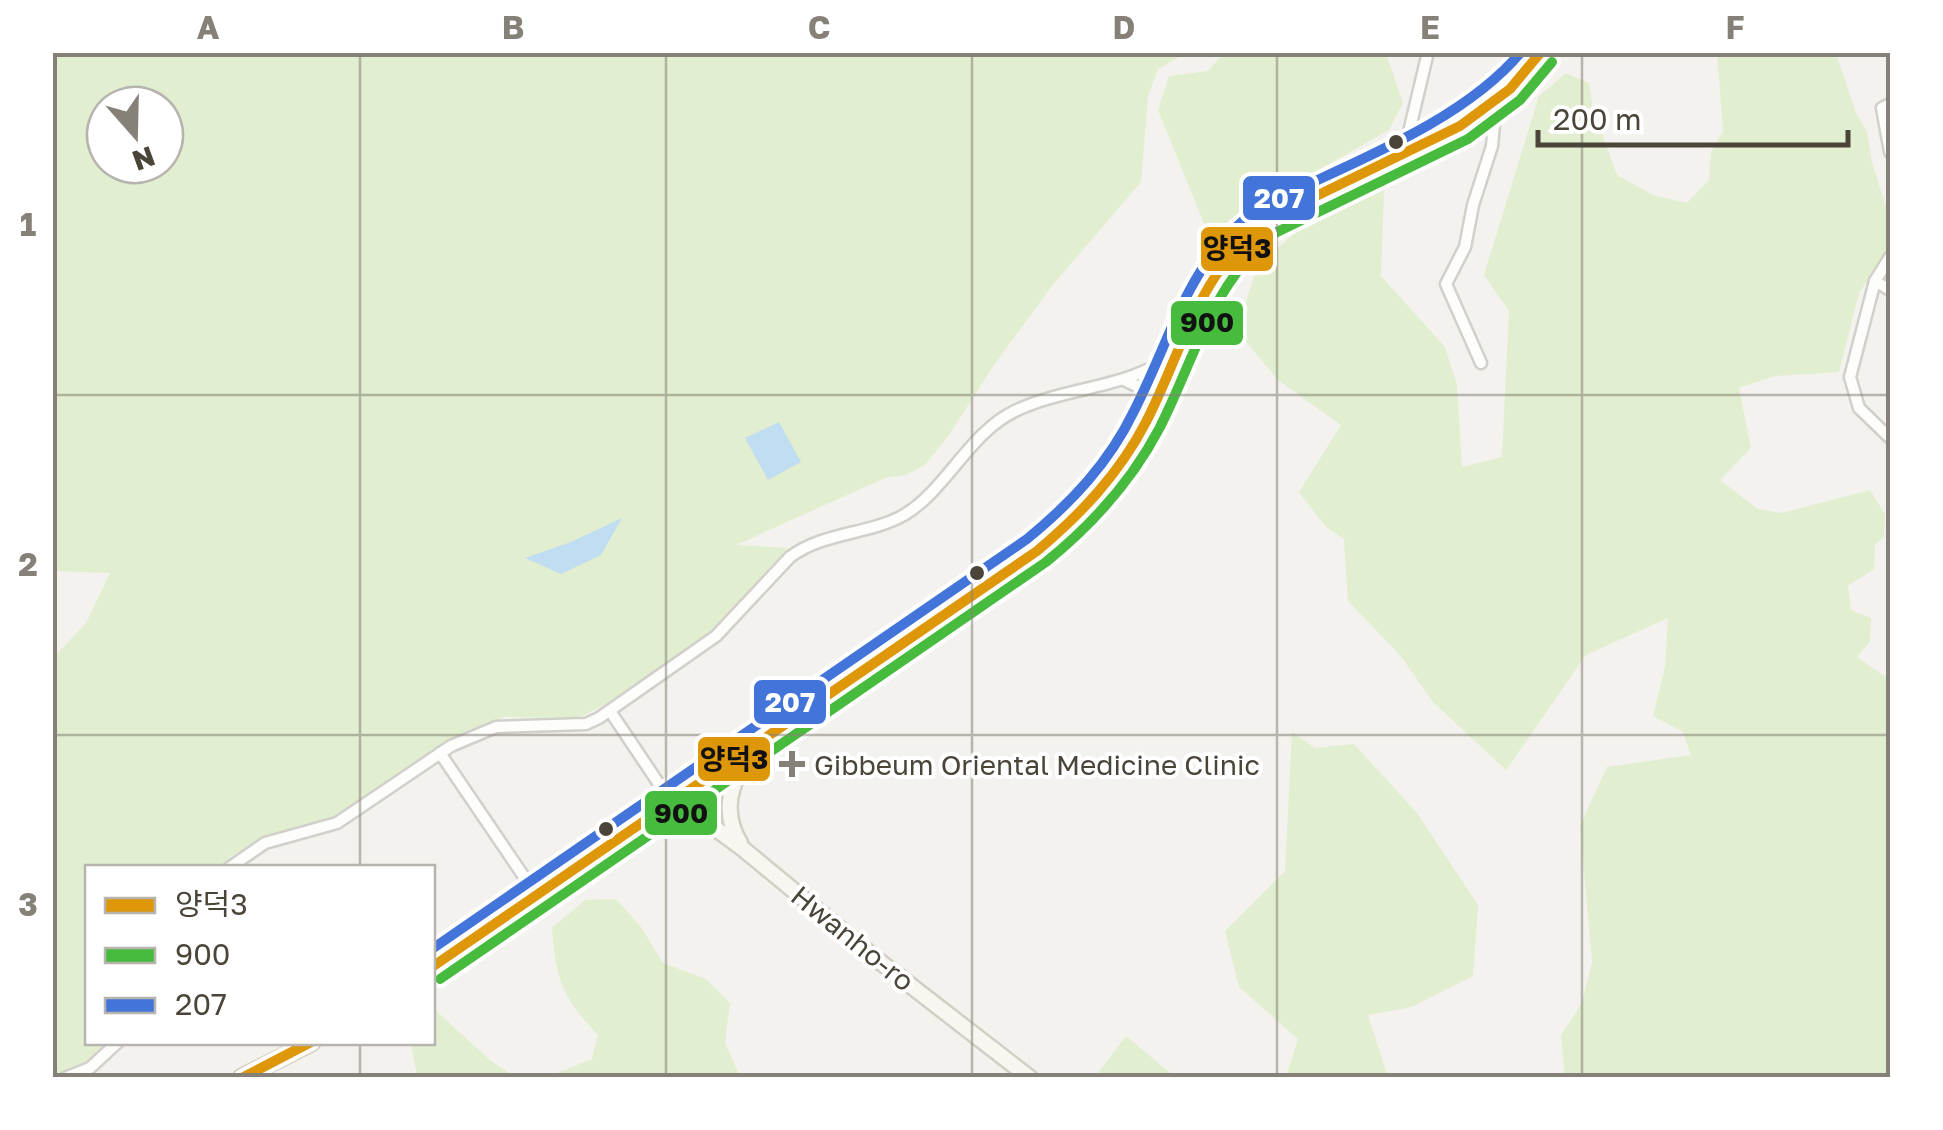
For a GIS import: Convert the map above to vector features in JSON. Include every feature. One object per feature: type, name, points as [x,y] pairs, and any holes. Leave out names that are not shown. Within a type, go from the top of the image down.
[{"type":"main road","points":[[435,965],[1053,537],[1105,485],[1148,419],[1213,277],[1241,238],[1267,220],[1460,126],[1496,102],[1541,52]]},
{"type":"main road","points":[[241,1078],[306,1045]]},
{"type":"street","points":[[1404,153],[1428,52]]},
{"type":"street","points":[[1481,363],[1446,284],[1465,248],[1473,205],[1492,146],[1496,102]]},
{"type":"street","points":[[1886,106],[1890,152]]},
{"type":"street","points":[[1890,256],[1876,280],[1850,377],[1859,408],[1890,438]]},
{"type":"street","points":[[1876,280],[1890,290]]},
{"type":"street","points":[[232,865],[265,843],[337,823],[440,753],[496,727],[586,724],[716,636],[803,548],[908,512],[1004,418],[1022,408],[1120,381],[1155,368],[1177,354]]},
{"type":"street","points":[[1120,381],[1143,388],[1148,419]]},
{"type":"street","points":[[610,711],[659,784],[677,800]]},
{"type":"street","points":[[742,848],[730,823],[729,800],[749,751]]},
{"type":"street","points":[[440,753],[537,896]]},
{"type":"street","name":"Hwanho-ro","points":[[677,800],[1030,1078]]},
{"type":"street","points":[[65,1078],[93,1073],[116,1045]]},
{"type":"green space","points":[[53,53],[1186,53],[1158,69],[1148,96],[1141,182],[1051,287],[925,465],[906,475],[885,478],[736,545],[788,548],[705,637],[620,697],[578,718],[505,717],[447,743],[331,820],[258,840],[222,865],[85,865],[85,1045],[109,1045],[85,1064],[53,1075],[53,658],[86,623],[110,573],[53,571]]},
{"type":"green space","points":[[1224,53],[1386,53],[1403,103],[1389,130],[1208,233],[1158,110],[1169,76],[1208,71]]},
{"type":"green space","points":[[1717,53],[1836,53],[1856,113],[1867,132],[1886,207],[1887,252],[1859,293],[1839,372],[1774,376],[1739,388],[1751,448],[1720,480],[1758,509],[1782,513],[1870,490],[1885,514],[1884,537],[1875,545],[1874,569],[1848,586],[1851,610],[1871,618],[1870,641],[1857,657],[1890,680],[1890,1077],[1565,1077],[1561,1035],[1582,1003],[1592,962],[1580,826],[1607,767],[1691,755],[1683,732],[1653,716],[1665,667],[1668,618],[1586,655],[1506,770],[1433,702],[1400,655],[1348,601],[1344,539],[1326,527],[1299,492],[1341,425],[1278,380],[1237,331],[1257,267],[1309,220],[1384,190],[1381,276],[1445,347],[1457,385],[1462,467],[1502,457],[1509,311],[1484,275],[1539,96],[1566,73],[1589,83],[1593,110],[1617,175],[1653,195],[1687,203],[1709,180],[1711,152],[1723,131]]},
{"type":"green space","points":[[1292,732],[1315,748],[1354,744],[1417,813],[1478,905],[1473,976],[1411,1007],[1368,1015],[1388,1077],[1286,1077],[1298,1039],[1239,987],[1225,931],[1285,871]]},
{"type":"green space","points":[[616,899],[641,927],[663,963],[706,979],[730,1003],[725,1042],[740,1077],[547,1077],[592,1059],[598,1035],[576,1010],[563,987],[552,928],[585,900]]},
{"type":"green space","points":[[435,1010],[491,1061],[516,1077],[417,1077],[411,1045],[435,1045]]},
{"type":"green space","points":[[1126,1036],[1175,1077],[1095,1077]]},
{"type":"water","points":[[779,422],[801,462],[768,480],[745,438]]},
{"type":"water","points":[[622,518],[601,555],[561,574],[525,558],[571,542]]},
{"type":"transit line","name":"207","points":[[435,947],[1027,539],[1074,496],[1113,448],[1199,274],[1236,227],[1260,207],[1434,122],[1496,78],[1521,52]]},
{"type":"transit line","name":"양덕3","points":[[435,965],[1037,551],[1084,508],[1124,459],[1146,422],[1208,288],[1243,241],[1267,220],[1460,126],[1510,89],[1541,52]]},
{"type":"transit line","name":"900","points":[[440,979],[1046,562],[1080,533],[1136,467],[1159,429],[1206,324],[1253,253],[1275,233],[1468,139],[1520,100],[1552,62]]},
{"type":"transit line","name":"양덕3","points":[[242,1078],[305,1045]]},
{"type":"place","name":"Gibbeum Oriental Medicine Clinic","points":[[792,764]]}]
